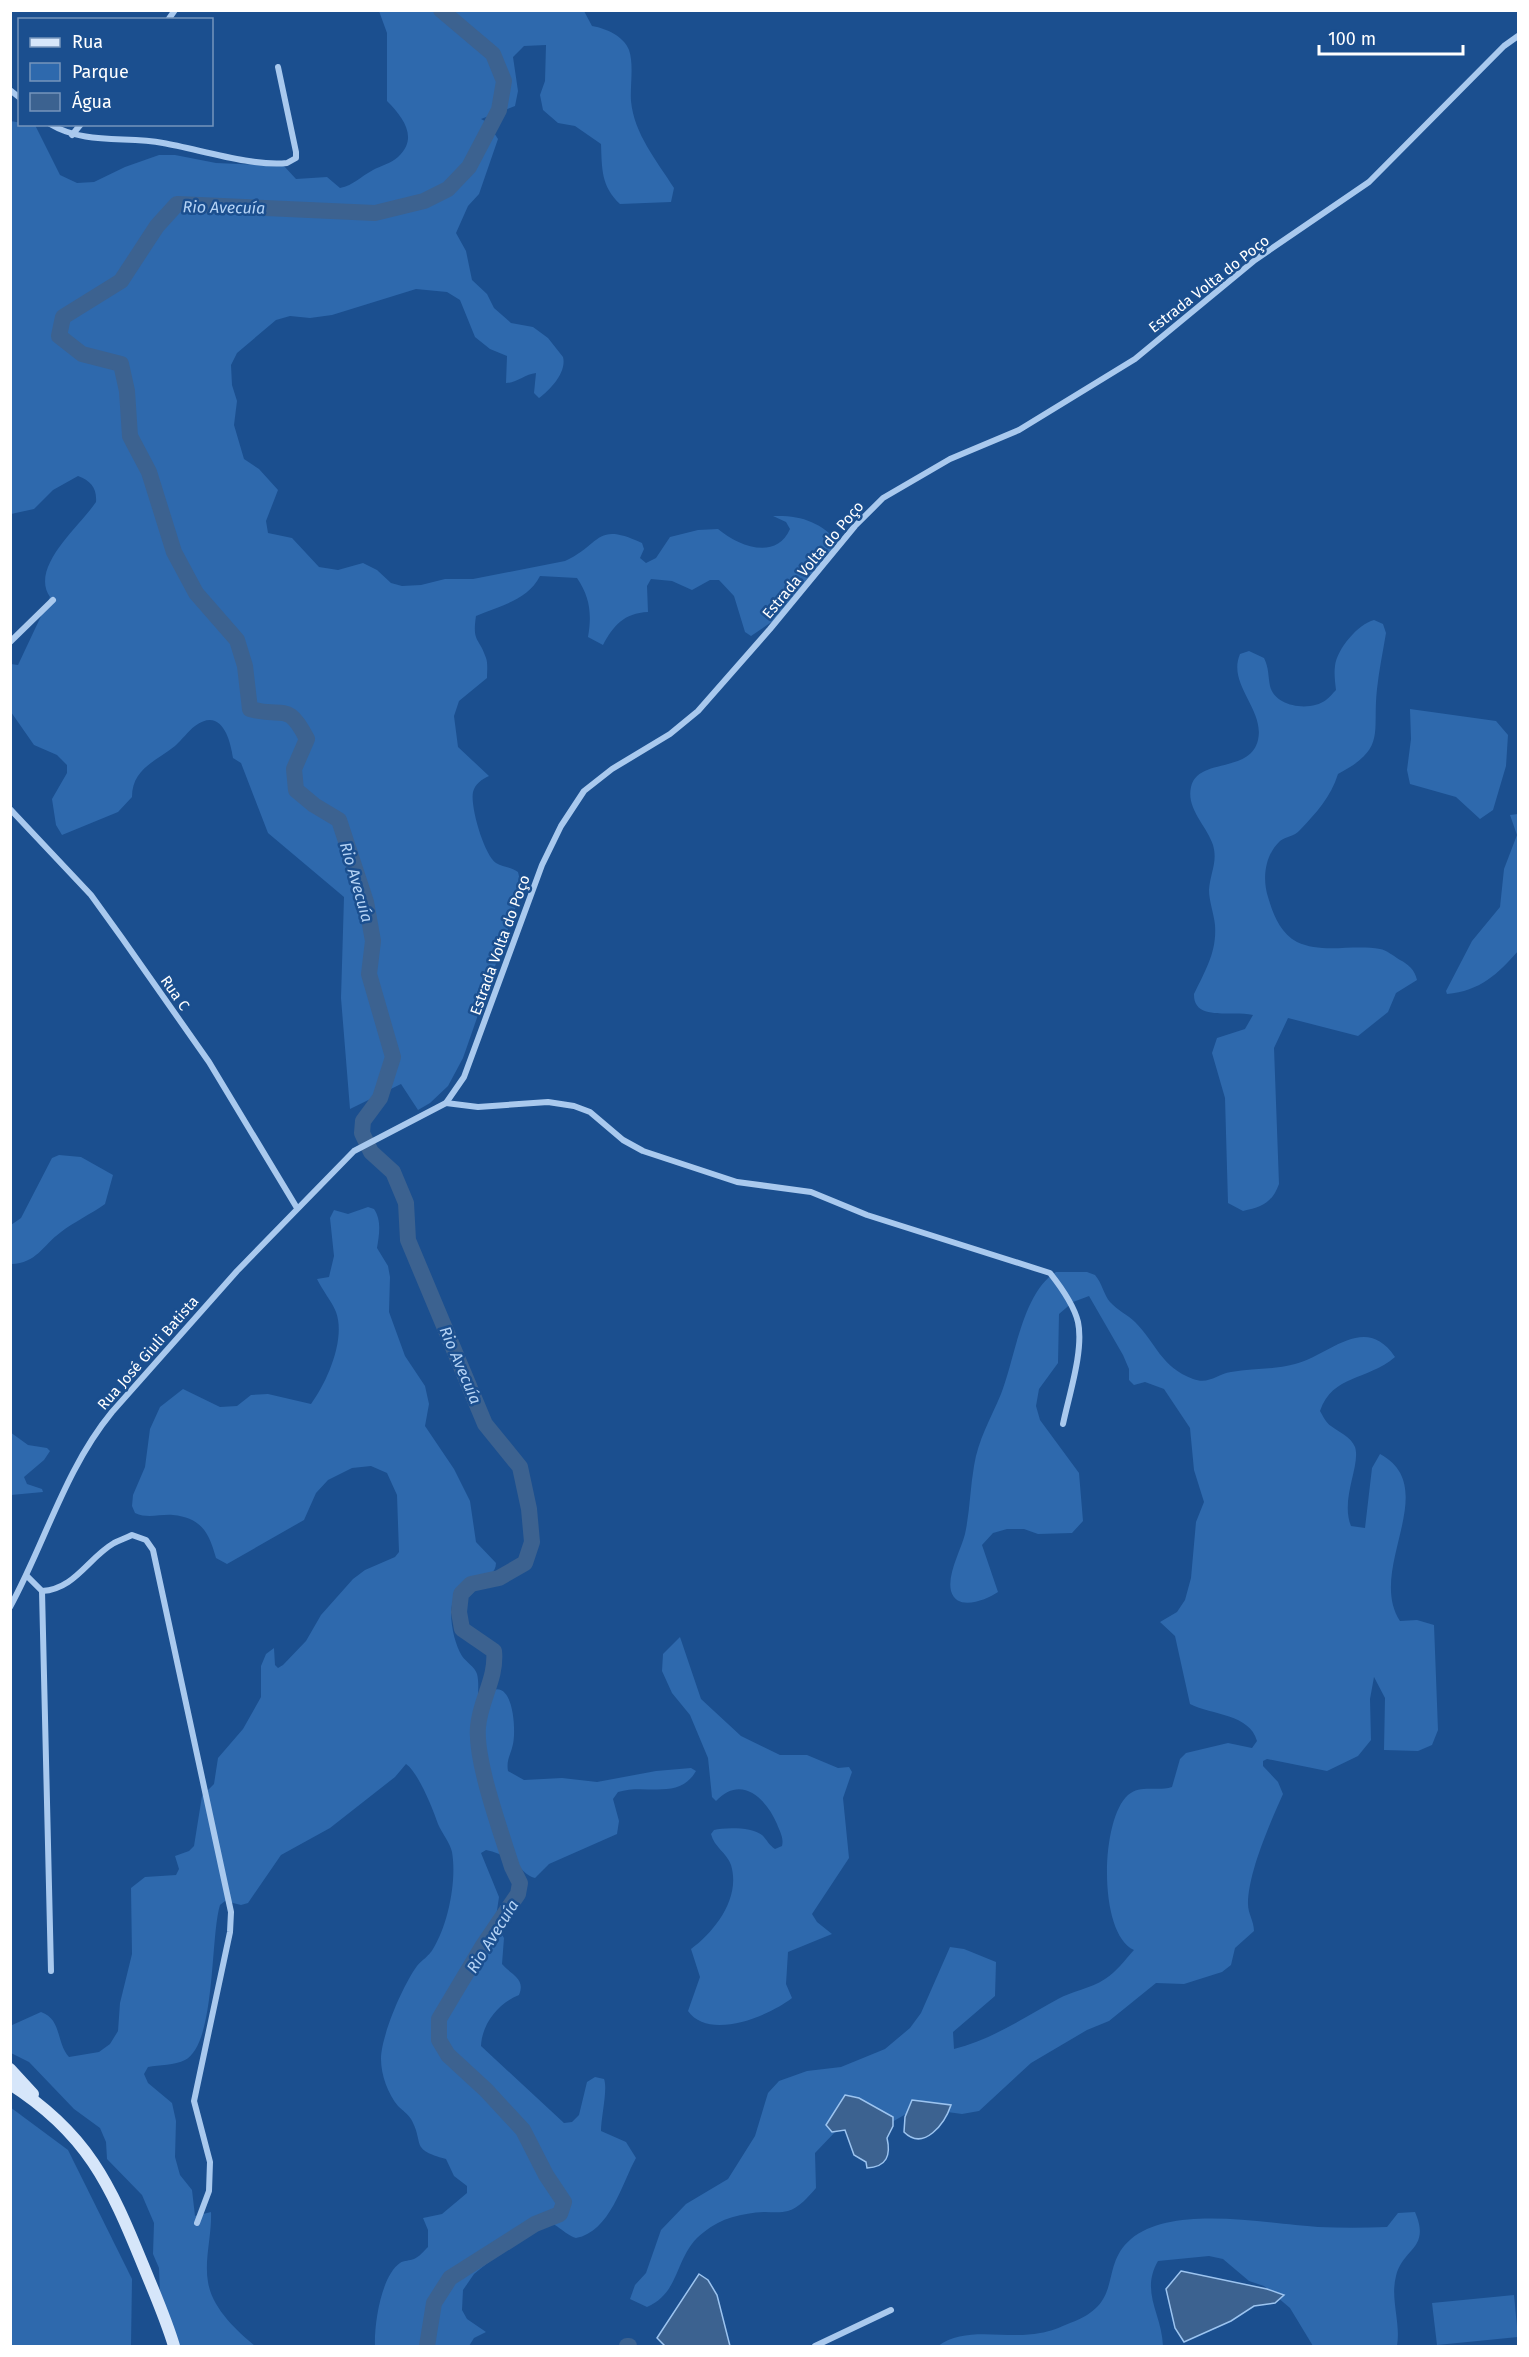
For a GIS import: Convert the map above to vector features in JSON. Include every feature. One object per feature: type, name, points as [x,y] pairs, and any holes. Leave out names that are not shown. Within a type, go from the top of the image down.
[{"type":"main road","points":[[10,2069],[43,2106],[69,2130],[88,2154],[117,2202],[174,2346]]},
{"type":"main road","points":[[10,2085],[43,2106]]},
{"type":"street","name":"Estrada Volta do Poço","points":[[354,1151],[379,1136],[425,1116],[446,1103],[464,1077],[542,865],[561,826],[584,791],[612,769],[670,734],[698,711],[770,629],[855,526],[883,498],[950,459],[1019,430],[1135,359],[1255,260],[1369,182],[1498,52],[1518,36]]},
{"type":"street","points":[[54,126],[72,135],[163,143],[219,156],[283,163],[292,161],[296,153],[278,67]]},
{"type":"street","points":[[72,135],[79,126]]},
{"type":"street","points":[[10,642],[53,600]]},
{"type":"street","name":"Rua C","points":[[10,809],[91,896],[122,938],[209,1062],[297,1208]]},
{"type":"street","points":[[446,1103],[478,1107],[548,1101],[574,1106],[590,1112],[623,1140],[643,1151],[737,1182],[812,1192],[867,1215],[1050,1273],[1063,1289],[1078,1322],[1077,1358],[1063,1424]]},
{"type":"street","name":"Rua José Giuli Batista","points":[[10,1607],[27,1576],[71,1476],[95,1432],[297,1208],[354,1151]]},
{"type":"street","points":[[42,1591],[54,1590],[71,1580],[113,1543],[132,1535],[146,1540],[153,1550],[231,1912],[230,1932],[194,2101],[210,2162],[208,2191],[197,2223]]},
{"type":"street","points":[[27,1576],[42,1591],[51,1971]]},
{"type":"street","points":[[815,2346],[891,2310]]},
{"type":"green space","points":[[379,11],[584,11],[592,26],[614,34],[627,45],[631,62],[633,113],[647,147],[674,188],[671,202],[620,204],[606,184],[602,169],[601,144],[575,126],[558,123],[543,110],[540,95],[545,81],[546,45],[524,46],[513,57],[518,91],[515,106],[481,119],[487,122],[498,139],[479,194],[468,206],[456,233],[466,251],[472,280],[487,294],[494,308],[511,323],[533,327],[548,338],[563,357],[564,363],[560,374],[539,398],[534,393],[536,373],[506,383],[507,356],[490,349],[475,337],[460,300],[447,292],[416,289],[332,315],[310,318],[290,316],[276,320],[237,353],[231,365],[232,385],[237,401],[234,425],[244,459],[259,469],[278,490],[266,521],[268,533],[292,538],[319,567],[338,570],[363,563],[377,570],[391,583],[402,586],[421,585],[445,579],[473,579],[565,561],[600,537],[615,534],[642,543],[644,549],[640,558],[646,563],[656,558],[670,537],[698,530],[718,529],[746,545],[766,548],[784,539],[790,529],[786,522],[773,516],[810,521],[825,530],[839,543],[773,621],[751,636],[745,632],[734,596],[719,580],[710,580],[692,590],[672,581],[651,579],[647,586],[648,612],[632,615],[620,622],[603,645],[588,637],[589,606],[585,592],[577,578],[540,576],[521,597],[476,616],[476,636],[487,660],[487,678],[459,701],[454,716],[458,747],[489,776],[479,782],[473,792],[479,830],[491,858],[496,863],[518,872],[522,889],[463,1058],[448,1086],[430,1103],[418,1110],[401,1084],[350,1109],[341,998],[344,897],[268,833],[241,763],[233,758],[223,727],[211,720],[195,726],[175,746],[146,767],[136,779],[132,797],[118,812],[62,835],[56,825],[52,799],[67,773],[67,765],[57,755],[34,745],[11,712],[11,664],[18,665],[50,597],[45,585],[46,573],[51,560],[96,502],[96,497],[92,486],[78,476],[53,490],[34,509],[11,514],[10,121],[18,122],[18,126],[36,126],[60,175],[77,183],[94,182],[125,167],[159,155],[175,155],[216,163],[284,166],[296,179],[327,177],[340,188],[345,187],[395,159],[404,150],[407,142],[408,135],[403,121],[387,101],[387,33]]},
{"type":"green space","points":[[1374,620],[1383,624],[1386,633],[1377,689],[1374,739],[1371,748],[1354,765],[1338,774],[1327,797],[1300,830],[1282,839],[1275,847],[1266,867],[1265,882],[1278,922],[1286,934],[1297,942],[1307,946],[1327,948],[1382,950],[1408,965],[1415,973],[1417,980],[1396,993],[1388,1012],[1358,1036],[1288,1018],[1274,1048],[1279,1184],[1273,1196],[1266,1203],[1243,1211],[1228,1203],[1225,1098],[1212,1053],[1217,1038],[1245,1029],[1253,1015],[1207,1012],[1195,1003],[1194,994],[1214,944],[1215,925],[1209,890],[1215,857],[1210,838],[1191,803],[1191,787],[1203,772],[1245,757],[1253,751],[1258,740],[1259,729],[1256,718],[1238,676],[1237,665],[1240,654],[1249,651],[1264,658],[1270,686],[1279,699],[1294,705],[1319,704],[1336,690],[1335,669],[1344,645],[1361,626]]},
{"type":"green space","points":[[1410,709],[1496,721],[1508,735],[1506,766],[1493,810],[1480,819],[1456,797],[1410,784],[1407,770],[1411,739]]},
{"type":"green space","points":[[1518,814],[1518,951],[1495,974],[1479,985],[1447,994],[1446,991],[1472,941],[1500,907],[1504,869],[1517,835],[1510,815]]},
{"type":"green space","points":[[59,1155],[81,1157],[113,1175],[105,1204],[54,1237],[39,1253],[27,1261],[11,1264],[11,1225],[21,1218],[52,1158]]},
{"type":"green space","points":[[368,1207],[374,1209],[378,1218],[377,1248],[388,1266],[389,1312],[405,1356],[425,1386],[429,1404],[425,1426],[454,1469],[470,1501],[476,1542],[496,1563],[490,1575],[457,1595],[453,1601],[452,1622],[459,1651],[477,1674],[478,1698],[481,1699],[493,1690],[500,1690],[509,1701],[514,1729],[508,1771],[524,1780],[562,1778],[597,1782],[656,1771],[691,1768],[696,1771],[680,1786],[618,1792],[613,1799],[619,1821],[617,1834],[549,1864],[535,1878],[501,1855],[486,1850],[481,1853],[499,1897],[495,1924],[504,1938],[502,1964],[516,1977],[521,1989],[519,1995],[498,2009],[488,2022],[481,2046],[564,2123],[572,2122],[579,2115],[587,2082],[595,2077],[604,2079],[601,2131],[626,2142],[636,2158],[614,2205],[598,2226],[588,2234],[576,2238],[553,2224],[538,2222],[474,2274],[463,2290],[462,2310],[467,2319],[486,2332],[474,2338],[469,2346],[375,2346],[377,2314],[388,2278],[400,2263],[416,2258],[428,2247],[428,2230],[423,2218],[442,2214],[467,2193],[467,2186],[454,2176],[446,2159],[422,2149],[411,2119],[394,2101],[388,2090],[381,2065],[385,2037],[399,1998],[411,1975],[430,1954],[438,1939],[447,1915],[452,1889],[453,1864],[450,1845],[420,1783],[406,1764],[395,1777],[330,1828],[281,1855],[248,1903],[241,1905],[225,1901],[220,1905],[207,2013],[195,2050],[181,2062],[148,2067],[144,2074],[148,2083],[172,2103],[176,2121],[175,2157],[180,2175],[192,2190],[195,2216],[211,2212],[207,2265],[210,2292],[226,2318],[255,2346],[174,2346],[161,2319],[159,2268],[153,2254],[154,2223],[142,2195],[107,2159],[106,2142],[100,2128],[74,2109],[29,2062],[11,2053],[10,2026],[41,2012],[48,2015],[56,2026],[62,2045],[69,2057],[99,2052],[110,2044],[118,2031],[120,2003],[132,1954],[131,1888],[145,1877],[176,1875],[179,1869],[175,1856],[189,1851],[194,1846],[202,1796],[214,1784],[218,1758],[243,1729],[261,1697],[261,1666],[266,1654],[274,1648],[275,1665],[278,1668],[283,1665],[306,1641],[321,1615],[353,1579],[365,1570],[395,1557],[399,1552],[397,1495],[387,1473],[371,1466],[352,1468],[328,1480],[316,1493],[304,1520],[227,1564],[216,1558],[207,1534],[198,1523],[173,1515],[140,1515],[135,1513],[132,1506],[133,1495],[145,1467],[150,1429],[160,1407],[183,1389],[220,1407],[237,1406],[251,1395],[268,1394],[311,1404],[329,1372],[339,1335],[336,1312],[317,1279],[329,1277],[334,1256],[330,1218],[334,1210],[348,1214]]},
{"type":"green space","points":[[1056,1272],[1087,1272],[1095,1275],[1110,1302],[1135,1322],[1166,1361],[1182,1374],[1199,1381],[1231,1372],[1295,1364],[1359,1337],[1372,1338],[1383,1344],[1395,1357],[1384,1365],[1333,1390],[1320,1411],[1328,1423],[1348,1438],[1355,1447],[1355,1463],[1348,1505],[1351,1526],[1365,1528],[1372,1468],[1380,1454],[1398,1469],[1405,1487],[1405,1508],[1391,1578],[1392,1600],[1400,1621],[1417,1620],[1434,1625],[1438,1730],[1432,1745],[1418,1751],[1384,1750],[1385,1698],[1374,1677],[1370,1699],[1371,1740],[1358,1756],[1327,1771],[1267,1759],[1263,1761],[1263,1766],[1278,1782],[1283,1794],[1261,1848],[1249,1892],[1248,1904],[1254,1931],[1235,1948],[1231,1965],[1222,1972],[1184,1984],[1156,1983],[1109,2021],[1087,2030],[1031,2063],[979,2111],[962,2114],[913,2110],[885,2126],[837,2130],[815,2153],[816,2188],[804,2201],[788,2211],[741,2215],[711,2227],[694,2241],[687,2251],[666,2292],[647,2307],[630,2299],[635,2285],[646,2273],[661,2230],[686,2204],[728,2179],[755,2136],[768,2093],[779,2081],[807,2071],[841,2067],[885,2049],[910,2028],[921,2013],[950,1947],[964,1949],[996,1962],[995,1996],[953,2032],[954,2049],[994,2034],[1063,1996],[1105,1979],[1134,1950],[1122,1940],[1114,1923],[1109,1901],[1108,1851],[1112,1828],[1119,1808],[1128,1795],[1138,1790],[1172,1787],[1180,1759],[1186,1753],[1228,1743],[1252,1748],[1257,1741],[1247,1725],[1239,1720],[1190,1704],[1175,1636],[1160,1622],[1177,1612],[1185,1600],[1191,1578],[1196,1522],[1204,1502],[1194,1470],[1190,1428],[1164,1389],[1145,1382],[1134,1385],[1129,1380],[1129,1369],[1123,1355],[1089,1296],[1073,1302],[1059,1314],[1058,1363],[1039,1389],[1036,1406],[1040,1420],[1079,1473],[1083,1521],[1072,1533],[1038,1534],[1024,1529],[1007,1529],[993,1533],[982,1545],[998,1592],[979,1601],[965,1603],[954,1597],[951,1591],[951,1577],[967,1525],[978,1447],[1001,1394],[1027,1311],[1044,1282]]},
{"type":"green space","points":[[10,1432],[28,1445],[47,1448],[50,1451],[44,1460],[24,1477],[27,1484],[42,1489],[43,1492],[11,1495]]},
{"type":"green space","points":[[680,1637],[701,1699],[741,1736],[780,1755],[807,1755],[838,1768],[849,1767],[852,1772],[843,1798],[849,1858],[812,1914],[817,1922],[832,1934],[788,1952],[786,1984],[792,1998],[755,2018],[724,2025],[698,2020],[688,2011],[700,1977],[691,1949],[709,1933],[724,1913],[732,1890],[731,1865],[711,1834],[714,1830],[725,1828],[752,1830],[762,1835],[775,1849],[782,1846],[782,1840],[772,1814],[752,1793],[735,1790],[725,1793],[716,1801],[712,1797],[708,1758],[690,1715],[672,1693],[662,1671],[663,1654]]},
{"type":"green space","points":[[10,2107],[68,2150],[132,2279],[131,2346],[11,2346]]},
{"type":"green space","points":[[1415,2212],[1419,2224],[1418,2241],[1399,2267],[1394,2285],[1398,2329],[1397,2346],[1313,2346],[1290,2308],[1264,2286],[1249,2281],[1223,2259],[1209,2256],[1158,2261],[1153,2272],[1151,2293],[1163,2346],[938,2346],[961,2336],[1027,2335],[1044,2332],[1087,2315],[1099,2305],[1105,2295],[1115,2261],[1121,2250],[1131,2239],[1149,2228],[1195,2219],[1247,2220],[1318,2227],[1387,2227],[1398,2213]]},
{"type":"green space","points":[[1514,2295],[1518,2337],[1437,2345],[1432,2303]]},
{"type":"water","points":[[845,2095],[859,2098],[893,2117],[893,2126],[887,2138],[888,2155],[883,2163],[867,2168],[866,2162],[854,2155],[845,2130],[832,2132],[826,2125]]},
{"type":"water","points":[[912,2100],[951,2105],[939,2127],[933,2133],[919,2139],[904,2132],[905,2117]]},
{"type":"water","points":[[1181,2271],[1267,2289],[1284,2295],[1275,2303],[1254,2306],[1231,2321],[1184,2342],[1175,2328],[1166,2289]]},
{"type":"water","points":[[699,2274],[708,2280],[717,2295],[730,2346],[665,2346],[657,2338]]},
{"type":"waterway","name":"Rio Avecuía","points":[[427,2346],[434,2303],[450,2278],[535,2224],[560,2214],[564,2202],[546,2175],[523,2130],[486,2090],[448,2055],[439,2040],[439,2019],[482,1947],[518,1894],[520,1883],[512,1867],[490,1797],[478,1741],[479,1717],[493,1670],[494,1651],[462,1629],[459,1612],[461,1594],[471,1584],[499,1578],[525,1563],[532,1542],[529,1509],[520,1467],[485,1424],[408,1240],[406,1203],[393,1172],[371,1152],[362,1133],[363,1121],[380,1098],[393,1057],[369,974],[373,941],[366,902],[339,820],[314,805],[296,790],[294,769],[307,739],[289,715],[250,709],[245,666],[237,640],[196,593],[174,552],[149,472],[130,436],[127,391],[121,364],[82,354],[59,336],[63,317],[121,281],[157,226],[177,204],[375,213],[424,201],[448,189],[469,167],[499,110],[504,81],[493,54],[441,10]]}]
